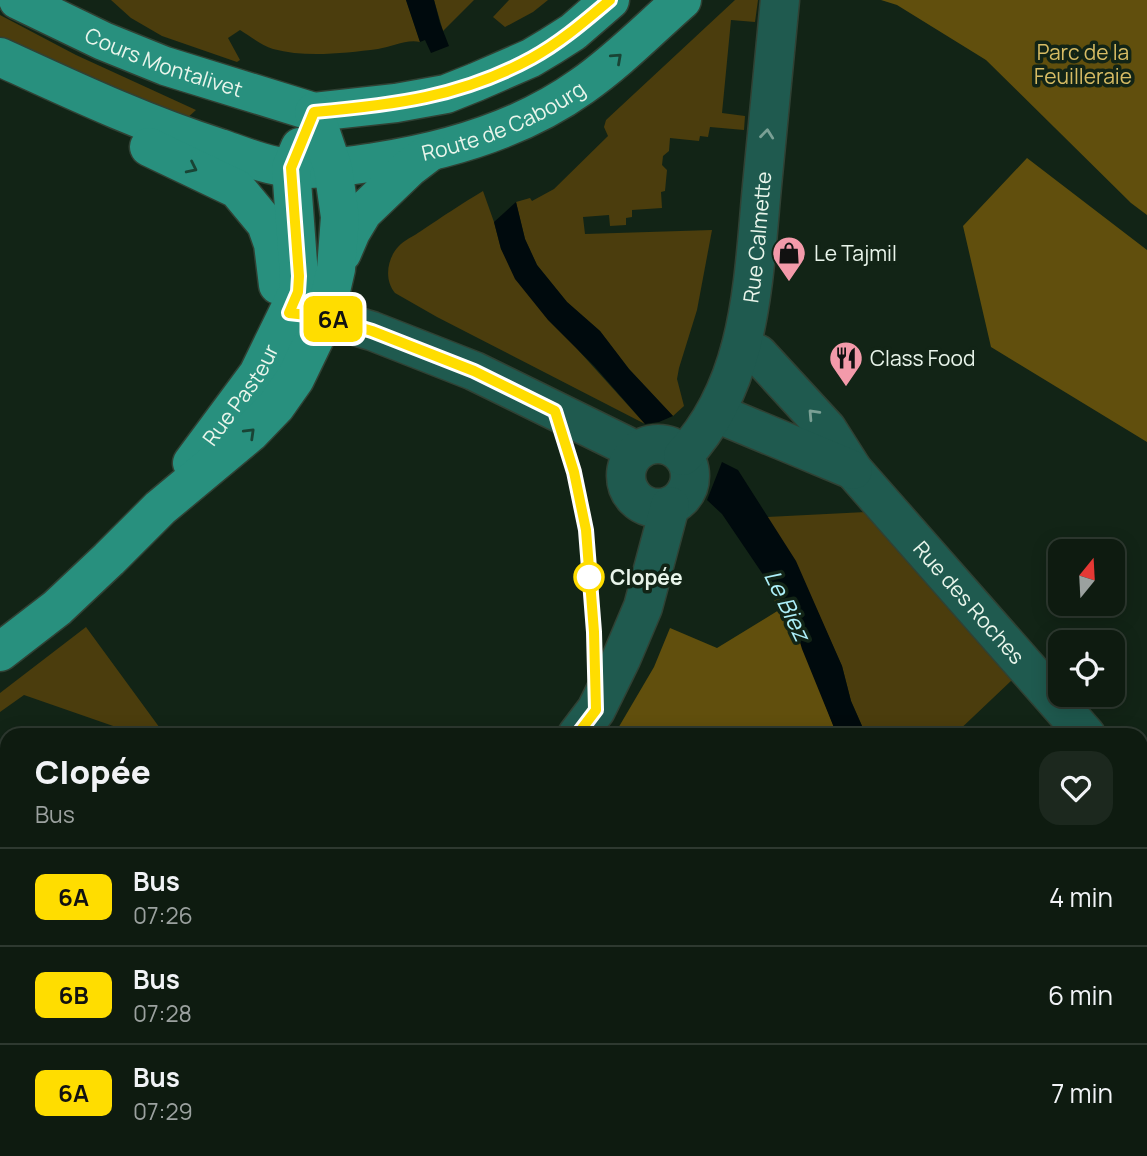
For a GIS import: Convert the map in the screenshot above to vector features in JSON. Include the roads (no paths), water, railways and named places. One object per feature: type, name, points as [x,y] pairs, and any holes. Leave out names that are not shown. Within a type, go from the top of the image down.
[{"type":"main road","name":"Cours Montalivet","points":[[18,0],[103,41],[164,66],[314,112]]},
{"type":"main road","name":"Route de Cabourg","points":[[314,112],[396,103],[446,93],[476,82],[531,58],[551,46],[573,32],[610,0]]},
{"type":"main road","name":"Route de Cabourg","points":[[291,168],[333,168],[388,160],[432,151],[513,125],[581,87],[609,66],[682,0]]},
{"type":"main road","points":[[0,57],[189,139],[291,168]]},
{"type":"main road","points":[[0,71],[237,189],[266,224],[273,244],[278,285],[307,315]]},
{"type":"main road","name":"Rue Pasteur","points":[[0,652],[57,608],[160,508],[258,374],[307,315],[336,268],[340,217],[333,168],[314,112]]},
{"type":"main road","name":"Rue Pasteur","points":[[307,315],[298,292],[291,168],[314,112]]},
{"type":"main road","points":[[336,268],[351,232],[363,212],[409,168],[432,151]]},
{"type":"street","name":"Rue Calmette","points":[[683,456],[716,413],[732,378],[741,347],[752,290],[780,0]]},
{"type":"street","points":[[307,315],[372,331],[474,371],[637,451]]},
{"type":"street","name":"Rue des Roches","points":[[741,347],[758,354],[819,420],[853,470],[1080,728]]},
{"type":"street","name":"Rue des Roches","points":[[716,413],[853,470]]},
{"type":"street","points":[[661,444],[673,448],[683,456],[690,479],[687,491],[680,500],[657,509],[644,506],[634,498],[627,486],[625,474],[629,461],[637,451],[649,445],[661,444]]},
{"type":"street","points":[[582,728],[596,710],[638,617],[670,506]]},
{"type":"water","points":[[406,0],[434,0],[449,46],[431,53],[425,40],[420,42]]},
{"type":"water","points":[[516,202],[525,239],[537,265],[567,302],[600,331],[629,369],[673,416],[645,424],[595,367],[548,320],[515,279],[501,249],[494,222]]},
{"type":"water","name":"Le Biez","points":[[722,462],[738,470],[796,561],[842,666],[851,701],[863,728],[834,728],[795,626],[722,514],[707,500]]},
{"type":"place","name":"Le Tajmil","points":[[789,283]]},
{"type":"place","name":"Class Food","points":[[846,388]]},
{"type":"place","name":"Clopée","points":[[589,577]]},
{"type":"park label","name":"Parc de la Feuilleraie","points":[[1083,64]]}]
